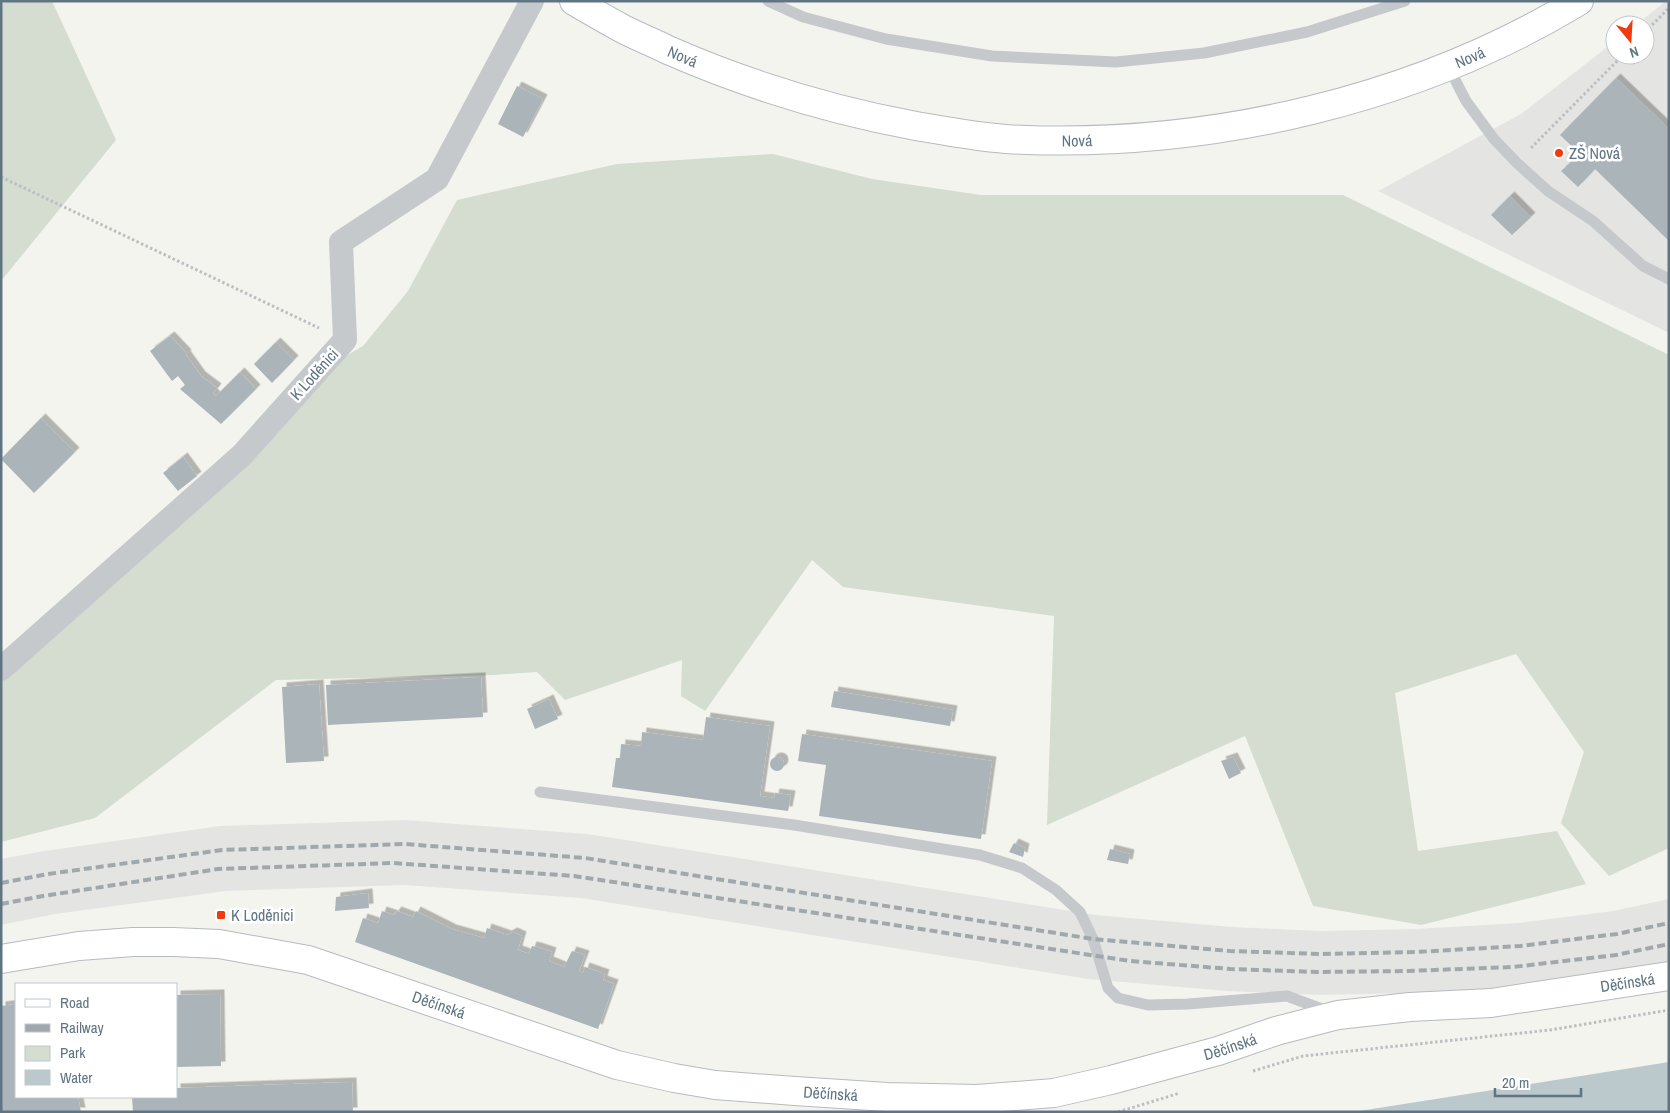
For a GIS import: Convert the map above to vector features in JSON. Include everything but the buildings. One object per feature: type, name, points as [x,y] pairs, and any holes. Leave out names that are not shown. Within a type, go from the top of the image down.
[{"type":"main road","name":"Nová","points":[[574,1],[626,31],[710,68],[765,88],[825,106],[884,120],[946,131],[1024,140],[1103,139],[1163,135],[1280,118],[1337,104],[1448,66],[1506,40],[1579,1]]},
{"type":"main road","name":"Děčínská","points":[[1,959],[79,946],[173,942],[218,944],[308,960],[617,1065],[714,1085],[887,1097],[977,1099],[1054,1093],[1111,1080],[1218,1051],[1276,1031],[1338,1015],[1410,1007],[1491,1003],[1669,976]]},
{"type":"street","name":"K Loděnici","points":[[1,669],[242,455],[345,340],[341,242],[437,179],[532,1]]},
{"type":"lane","points":[[768,1],[803,17],[886,39],[992,56],[1116,62],[1204,53],[1298,34],[1405,1]]},
{"type":"lane","points":[[1448,66],[1466,101],[1494,139],[1517,163],[1548,191],[1592,221],[1643,266],[1669,279]]},
{"type":"lane","points":[[540,792],[794,824],[980,855],[1022,868],[1056,890],[1080,912],[1093,938],[1108,988],[1118,998],[1148,1005],[1188,1004],[1287,996],[1338,1015]]},
{"type":"path","points":[[1655,22],[1669,8]]},
{"type":"path","points":[[1517,163],[1613,65]]},
{"type":"path","points":[[1,177],[345,340]]},
{"type":"path","points":[[1248,1073],[1303,1056],[1550,1030],[1669,1010]]},
{"type":"path","points":[[1118,1112],[1183,1092]]},
{"type":"shaded area","name":"ZŠ Nová","points":[[1666,1],[1669,1],[1669,333],[1378,191],[1521,114],[1605,49],[1605,65],[1655,65],[1655,15],[1648,15]]},
{"type":"shaded area","points":[[405,820],[588,834],[1096,915],[1232,927],[1321,931],[1415,929],[1518,923],[1613,911],[1669,899],[1669,965],[1524,987],[1417,993],[1320,995],[1227,991],[1088,979],[581,898],[404,885],[226,891],[55,914],[1,925],[1,859],[44,851],[220,826]]},
{"type":"green space","points":[[1,1],[52,1],[116,140],[1,281]]},
{"type":"green space","points":[[773,154],[872,179],[981,195],[1343,195],[1669,355],[1669,848],[1609,876],[1561,823],[1584,752],[1516,654],[1395,693],[1418,851],[1557,831],[1586,884],[1421,925],[1313,906],[1245,736],[1047,825],[1054,616],[843,587],[812,560],[705,711],[681,696],[682,660],[565,700],[537,672],[493,675],[276,680],[95,818],[1,842],[1,678],[328,366],[363,346],[408,291],[457,200],[617,164]]},
{"type":"water","points":[[1669,1062],[1669,1112],[1353,1112]]},
{"type":"railway","points":[[1,883],[48,874],[222,850],[405,844],[585,858],[1093,939],[1230,951],[1321,954],[1416,952],[1520,946],[1617,934],[1669,923]]},
{"type":"railway","points":[[1,904],[218,869],[393,863],[574,876],[1130,961],[1231,969],[1317,972],[1513,967],[1616,955],[1669,944]]},
{"type":"place","name":"ZŠ Nová","points":[[1559,153]]},
{"type":"place","name":"K Loděnici","points":[[221,915]]}]
